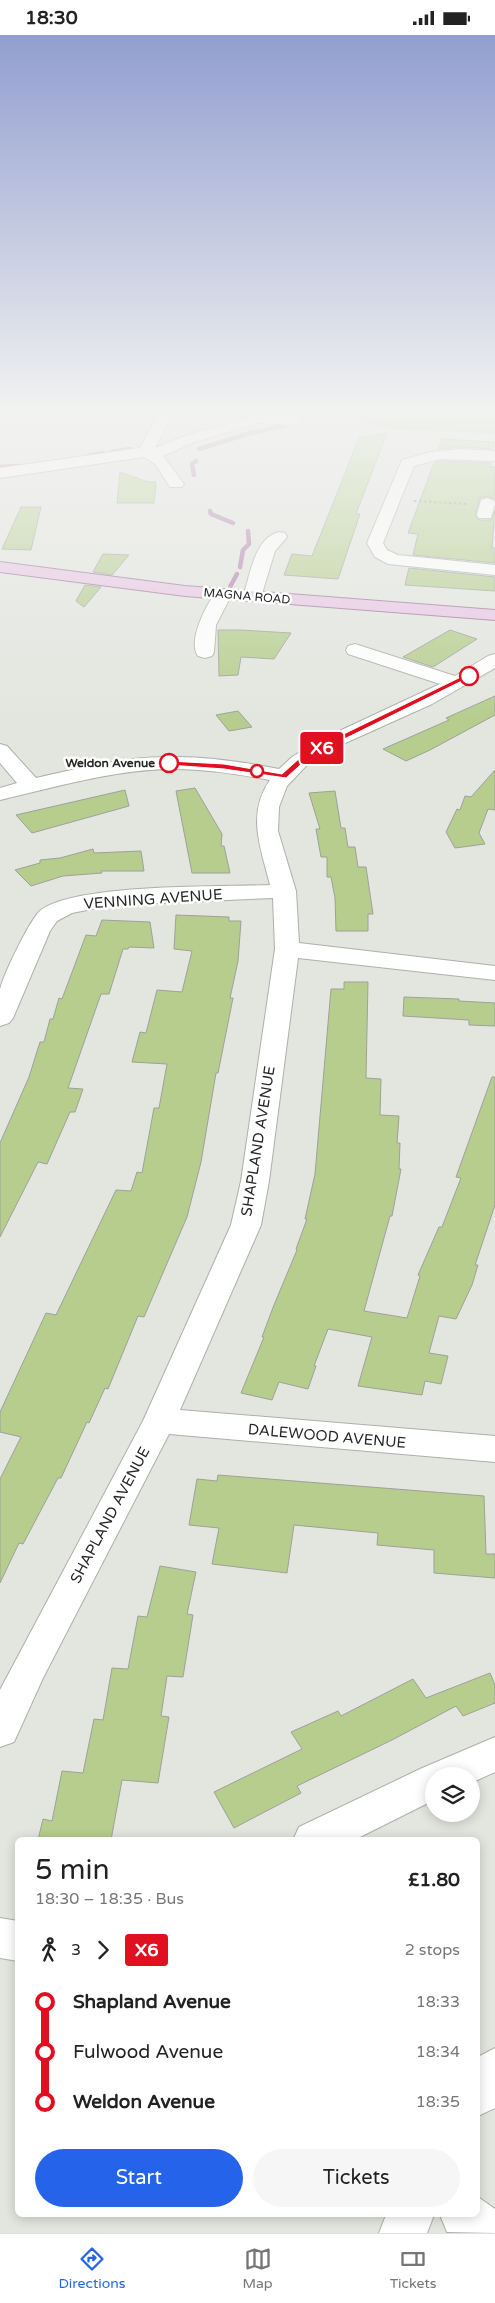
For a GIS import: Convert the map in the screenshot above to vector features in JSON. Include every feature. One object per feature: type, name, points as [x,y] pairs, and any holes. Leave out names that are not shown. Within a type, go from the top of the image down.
[{"type":"main road","name":"MAGNA ROAD","points":[[0,567],[252,597],[361,603],[495,615]]},
{"type":"street","points":[[386,516],[375,543],[374,555],[394,560],[495,570]]},
{"type":"street","points":[[252,597],[268,549],[279,537]]},
{"type":"street","points":[[205,652],[207,625],[223,594]]},
{"type":"street","points":[[355,650],[456,683]]},
{"type":"street","name":"SHAPLAND AVENUE","points":[[0,1730],[27,1672],[159,1421],[246,1225],[255,1181],[287,949],[287,918],[284,891],[269,840],[267,821],[270,799],[275,787],[305,757],[456,683],[495,660]]},
{"type":"street","points":[[0,750],[31,786]]},
{"type":"street","points":[[0,794],[118,768],[167,763],[224,767],[284,776]]},
{"type":"street","name":"VENNING AVENUE","points":[[0,1017],[38,931],[48,916],[65,907],[112,898],[284,891]]},
{"type":"street","points":[[287,949],[495,973]]},
{"type":"street","name":"DALEWOOD AVENUE","points":[[159,1421],[495,1449]]},
{"type":"street","points":[[465,1767],[495,1754]]},
{"type":"street","points":[[319,1837],[425,1785]]},
{"type":"street","points":[[0,1938],[15,1940]]},
{"type":"street","points":[[480,2091],[495,2070]]},
{"type":"street","points":[[402,2233],[409,2217]]},
{"type":"street","points":[[467,2217],[489,2233]]},
{"type":"building","points":[[17,516],[39,516],[31,550],[2,549]]},
{"type":"building","points":[[328,516],[359,516],[338,579],[284,575],[292,554],[312,556]]},
{"type":"building","points":[[414,516],[475,516],[479,520],[491,520],[495,516],[492,548],[495,548],[495,563],[413,555],[418,534],[408,533]]},
{"type":"building","points":[[103,554],[129,555],[112,575],[93,572]]},
{"type":"building","points":[[409,568],[495,577],[495,591],[405,585]]},
{"type":"building","points":[[85,585],[101,587],[84,607],[76,601]]},
{"type":"building","points":[[218,630],[291,633],[274,659],[241,657],[238,675],[219,676]]},
{"type":"building","points":[[450,630],[477,639],[433,667],[403,657]]},
{"type":"building","points":[[495,696],[495,715],[430,750],[406,761],[383,749],[449,720],[446,718]]},
{"type":"building","points":[[238,711],[252,727],[229,731],[216,715]]},
{"type":"building","points":[[495,770],[495,810],[488,809],[479,833],[485,844],[455,848],[446,832],[457,809],[460,810],[465,796],[471,797]]},
{"type":"building","points":[[195,788],[222,834],[221,846],[224,846],[230,873],[192,873],[176,791]]},
{"type":"building","points":[[125,790],[129,806],[32,833],[16,815]]},
{"type":"building","points":[[335,791],[341,828],[345,828],[348,847],[355,847],[358,867],[366,867],[373,914],[368,914],[368,931],[336,931],[335,898],[331,877],[327,877],[327,857],[321,857],[316,829],[320,829],[309,793]]},
{"type":"building","points":[[93,849],[94,853],[141,851],[144,871],[101,871],[102,873],[63,876],[31,886],[15,870],[40,863],[40,860],[60,858]]},
{"type":"building","points":[[176,915],[229,917],[229,921],[241,921],[238,961],[230,998],[233,998],[218,1073],[216,1073],[201,1162],[187,1217],[144,1317],[138,1316],[108,1389],[105,1388],[61,1478],[58,1478],[23,1544],[19,1543],[0,1583],[0,1479],[21,1437],[0,1432],[0,1412],[46,1313],[56,1315],[116,1190],[131,1191],[137,1172],[142,1173],[154,1108],[159,1108],[167,1064],[132,1062],[140,1032],[146,1033],[157,990],[182,992],[192,951],[174,949]]},
{"type":"building","points":[[102,920],[150,922],[154,948],[129,947],[128,949],[123,949],[109,994],[101,994],[68,1088],[83,1089],[75,1112],[70,1112],[47,1164],[38,1162],[0,1237],[0,1143],[29,1077],[40,1042],[44,1042],[50,1019],[53,1019],[59,998],[62,999],[86,935],[96,936]]},
{"type":"building","points":[[344,982],[368,982],[366,1078],[381,1079],[380,1115],[399,1116],[397,1143],[400,1143],[399,1169],[401,1169],[392,1216],[390,1216],[364,1311],[407,1318],[420,1276],[418,1275],[439,1227],[442,1227],[461,1178],[456,1177],[492,1077],[495,1077],[495,1205],[475,1265],[478,1265],[472,1285],[456,1319],[439,1316],[429,1353],[448,1356],[441,1384],[425,1381],[422,1395],[358,1386],[372,1337],[328,1329],[314,1366],[316,1366],[308,1389],[279,1382],[272,1400],[241,1393],[297,1250],[307,1219],[305,1219],[315,1174],[331,989],[344,989]]},
{"type":"building","points":[[404,997],[459,999],[459,1001],[495,1003],[495,1026],[469,1025],[469,1020],[403,1016]]},
{"type":"building","points":[[218,1475],[484,1496],[486,1554],[495,1554],[495,1578],[434,1573],[434,1550],[377,1545],[378,1533],[294,1525],[287,1573],[212,1564],[219,1528],[189,1525],[197,1479],[217,1481]]},
{"type":"building","points":[[160,1566],[196,1572],[187,1614],[193,1615],[183,1677],[167,1676],[161,1716],[169,1717],[158,1783],[122,1780],[112,1837],[39,1837],[43,1819],[52,1821],[62,1771],[83,1773],[94,1719],[103,1720],[112,1668],[128,1669],[138,1616],[147,1617]]},
{"type":"building","points":[[490,1673],[495,1685],[495,1703],[463,1716],[456,1706],[392,1740],[297,1786],[301,1793],[234,1828],[214,1792],[302,1749],[291,1732],[338,1711],[341,1716],[413,1679],[426,1698]]},
{"type":"waterway","points":[[215,516],[233,523]]},
{"type":"waterway","points":[[240,567],[243,550],[249,544],[248,531]]},
{"type":"waterway","points":[[230,587],[237,574]]},
{"type":"bus line","name":"X6","points":[[169,763],[224,767],[284,776],[305,757],[469,676]]},
{"type":"place","name":"Weldon Avenue","points":[[169,763]]}]
